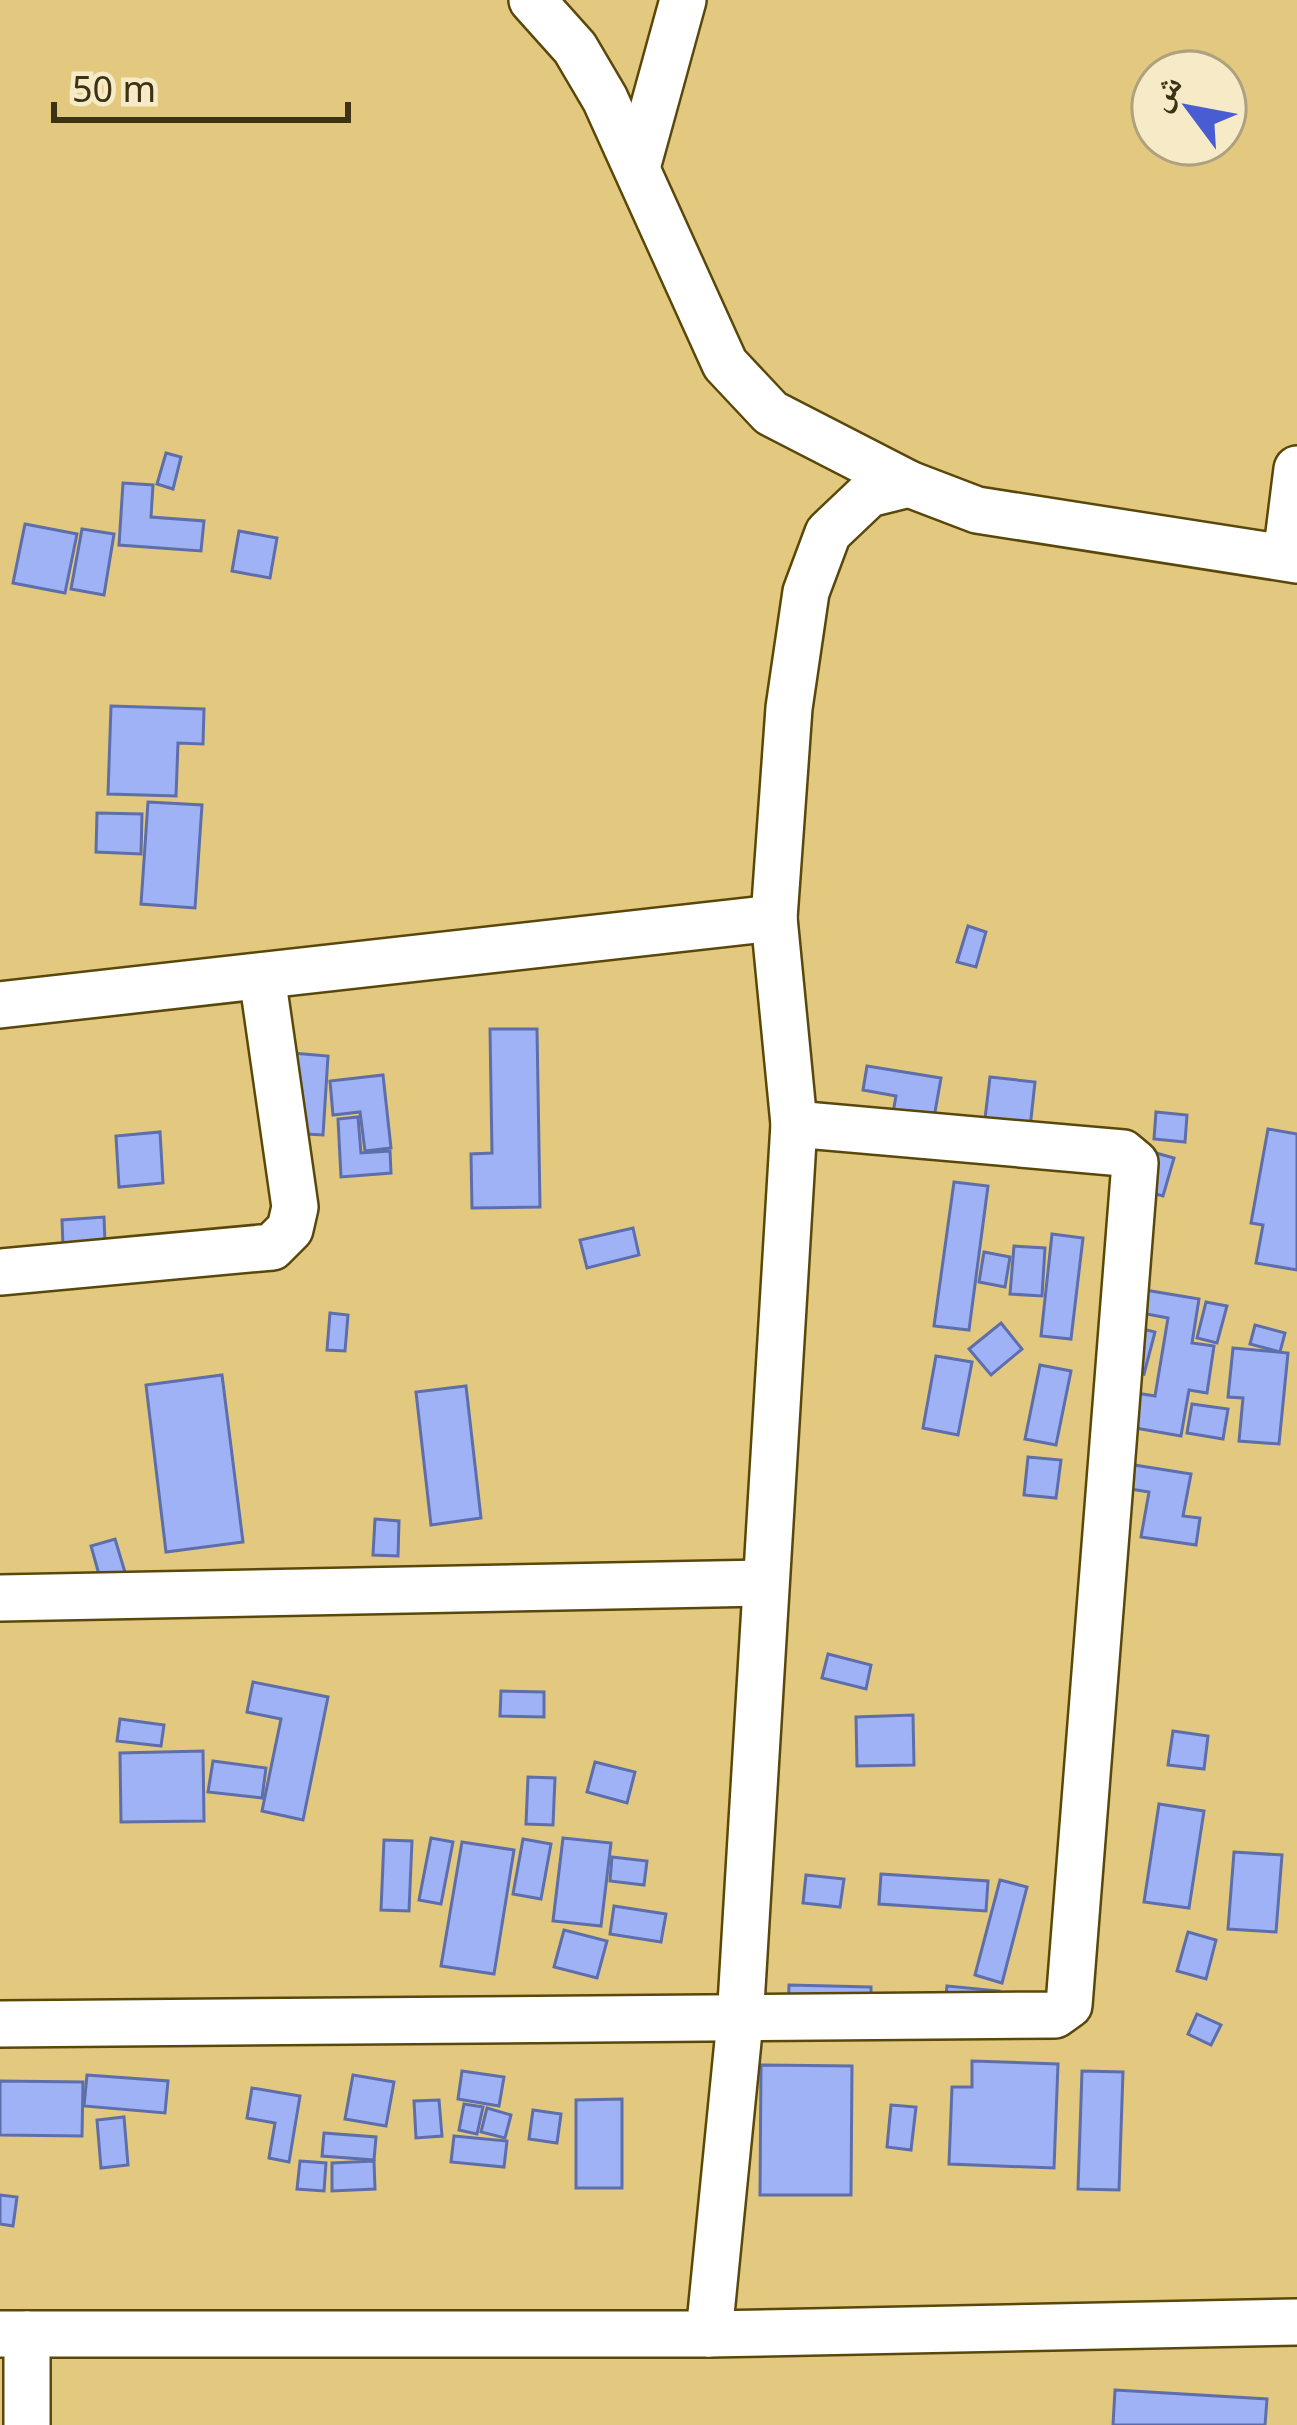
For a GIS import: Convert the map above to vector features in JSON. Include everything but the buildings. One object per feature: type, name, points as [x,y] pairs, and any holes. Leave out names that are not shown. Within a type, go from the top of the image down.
[{"type":"street","points":[[532,0],[575,48],[638,164],[725,364],[771,412],[909,484],[977,510],[1291,559],[1297,469]]},
{"type":"street","points":[[638,164],[683,0]]},
{"type":"street","points":[[709,2334],[740,2021],[794,1124],[774,918],[789,708],[806,592],[828,533],[869,494],[909,484]]},
{"type":"street","points":[[0,1005],[774,918]]},
{"type":"street","points":[[0,1272],[272,1247],[290,1229],[295,1207],[262,976]]},
{"type":"street","points":[[0,2024],[740,2021],[1055,2015],[1069,2005],[1135,1163],[1123,1153],[794,1124]]},
{"type":"street","points":[[0,1598],[765,1583]]},
{"type":"street","points":[[28,2425],[14,2334],[709,2334],[1297,2322]]}]
